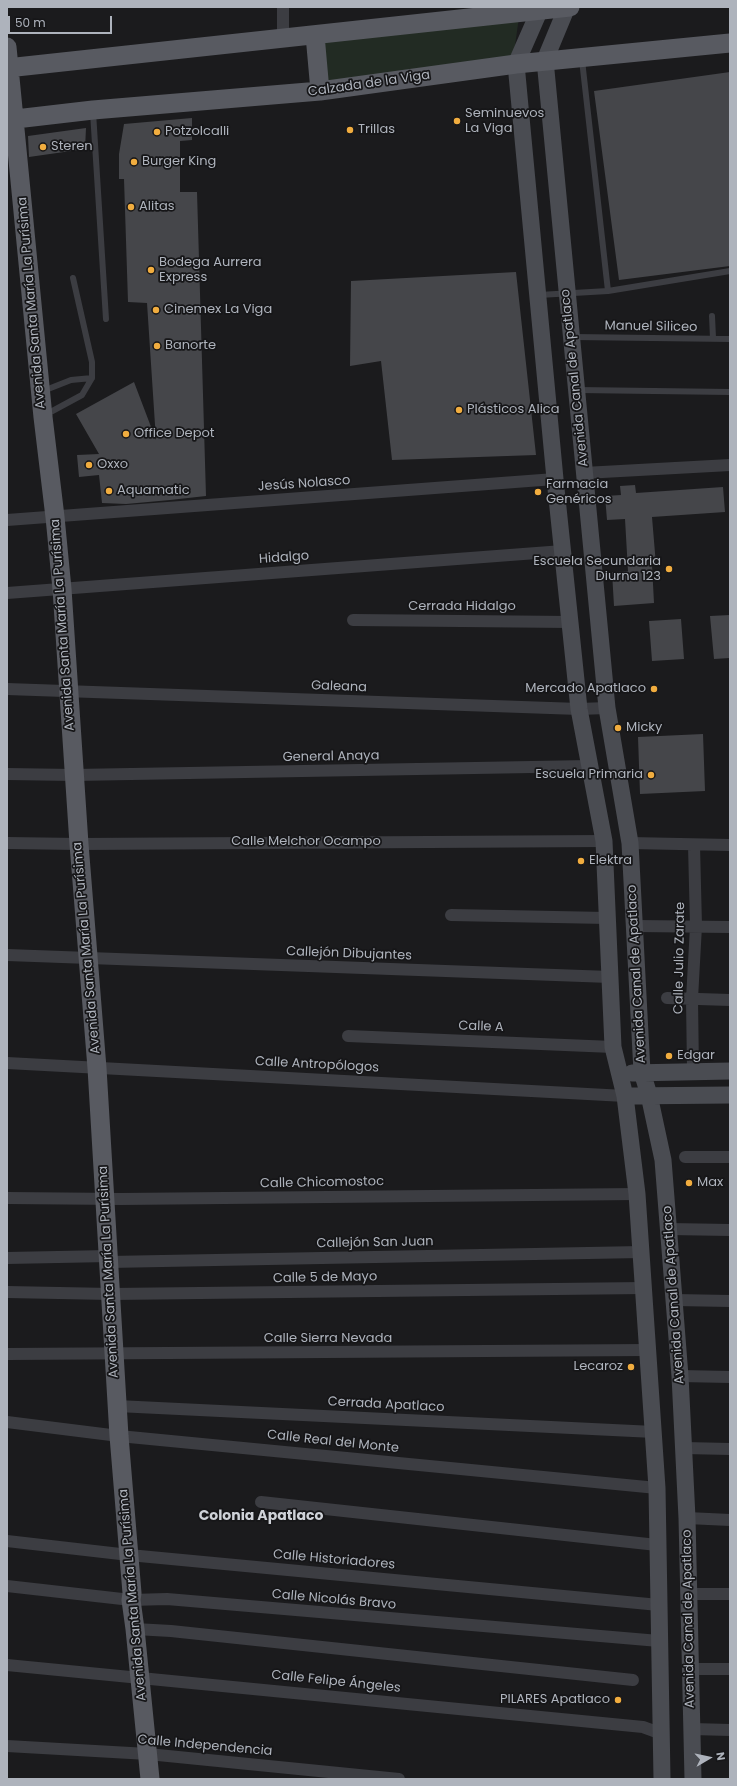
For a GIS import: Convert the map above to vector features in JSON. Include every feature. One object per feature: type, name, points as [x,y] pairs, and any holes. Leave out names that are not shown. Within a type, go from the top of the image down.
[{"type":"main road","points":[[8,68],[283,39],[541,8],[568,7]]},
{"type":"main road","points":[[315,35],[320,91]]},
{"type":"main road","name":"Calzada de la Viga","points":[[11,119],[93,110],[320,91],[545,60],[730,43]]},
{"type":"main road","name":"Avenida Santa María La Purísima","points":[[7,47],[11,119],[62,589],[79,844],[97,1068],[117,1406],[129,1555],[131,1600],[150,1779]]},
{"type":"street","points":[[283,7],[283,39]]},
{"type":"street","name":"Avenida Canal de Apatlaco","points":[[568,7],[545,60],[607,708],[630,843],[636,926],[642,1072],[649,1095],[663,1160],[675,1300],[684,1448],[693,1779]]},
{"type":"street","name":"Avenida Canal de Apatlaco","points":[[541,8],[516,64],[555,479],[579,709],[604,841],[613,1047],[625,1096],[637,1194],[657,1488],[662,1779]]},
{"type":"street","points":[[584,473],[730,465]]},
{"type":"street","name":"Jesús Nolasco","points":[[7,520],[555,479]]},
{"type":"street","name":"Hidalgo","points":[[7,593],[563,551]]},
{"type":"street","name":"Cerrada Hidalgo","points":[[353,620],[570,622]]},
{"type":"street","name":"Galeana","points":[[7,689],[579,709],[607,708]]},
{"type":"street","name":"General Anaya","points":[[7,774],[74,775],[589,766]]},
{"type":"street","name":"Calle Melchor Ocampo","points":[[7,842],[79,844],[604,841]]},
{"type":"street","points":[[630,843],[730,845]]},
{"type":"street","name":"Calle Julio Zarate","points":[[693,1071],[692,999],[696,926],[694,845]]},
{"type":"street","points":[[451,915],[607,918]]},
{"type":"street","points":[[636,926],[730,926]]},
{"type":"street","name":"Callejón Dibujantes","points":[[7,955],[610,977]]},
{"type":"street","points":[[667,998],[730,1000]]},
{"type":"street","name":"Calle A","points":[[348,1036],[613,1047]]},
{"type":"street","name":"Calle Antropólogos","points":[[7,1063],[625,1096]]},
{"type":"street","points":[[620,1073],[730,1071]]},
{"type":"street","points":[[625,1096],[730,1095]]},
{"type":"street","points":[[685,1157],[730,1157]]},
{"type":"street","name":"Calle Chicomostoc","points":[[7,1198],[105,1199],[637,1194]]},
{"type":"street","points":[[669,1230],[730,1230]]},
{"type":"street","name":"Callejón San Juan","points":[[7,1258],[109,1259],[641,1252]]},
{"type":"street","name":"Calle 5 de Mayo","points":[[7,1292],[111,1294],[644,1288]]},
{"type":"street","points":[[675,1300],[730,1302]]},
{"type":"street","name":"Calle Sierra Nevada","points":[[7,1354],[648,1350]]},
{"type":"street","points":[[680,1376],[730,1376]]},
{"type":"street","name":"Cerrada Apatlaco","points":[[117,1406],[654,1432]]},
{"type":"street","name":"Calle Real del Monte","points":[[7,1422],[119,1436],[657,1488]]},
{"type":"street","points":[[684,1448],[730,1449]]},
{"type":"street","points":[[260,1502],[658,1546]]},
{"type":"street","points":[[687,1518],[730,1520]]},
{"type":"street","name":"Calle Historiadores","points":[[7,1541],[129,1555],[659,1605]]},
{"type":"street","name":"Calle Nicolás Bravo","points":[[7,1586],[131,1600],[175,1600],[659,1641]]},
{"type":"street","points":[[689,1594],[730,1594]]},
{"type":"street","points":[[135,1629],[171,1630],[633,1680]]},
{"type":"street","name":"Calle Felipe Ángeles","points":[[7,1665],[643,1727],[662,1734]]},
{"type":"street","points":[[691,1669],[730,1668]]},
{"type":"street","points":[[692,1729],[730,1730]]},
{"type":"street","name":"Calle Independencia","points":[[7,1746],[148,1754],[399,1779]]},
{"type":"lane","points":[[582,56],[608,291]]},
{"type":"lane","points":[[93,110],[106,319]]},
{"type":"lane","points":[[538,295],[608,291],[730,271]]},
{"type":"lane","points":[[43,417],[82,395],[92,378],[92,362],[73,278]]},
{"type":"lane","points":[[712,316],[713,338]]},
{"type":"lane","name":"Manuel Siliceo","points":[[571,337],[730,339]]},
{"type":"lane","points":[[40,392],[71,380],[92,378]]},
{"type":"lane","points":[[576,390],[730,392]]},
{"type":"shaded area","points":[[519,17],[513,60],[325,85],[320,38]]},
{"type":"building","points":[[730,72],[730,266],[619,280],[594,91]]},
{"type":"building","points":[[192,118],[192,140],[180,141],[180,192],[197,192],[206,496],[126,504],[102,503],[99,475],[79,477],[77,455],[99,454],[76,414],[134,382],[156,440],[147,303],[128,302],[124,179],[119,179],[119,154],[124,124]]},
{"type":"building","points":[[86,128],[85,149],[29,157],[28,136]]},
{"type":"building","name":"Plásticos Alica","points":[[516,272],[536,455],[392,460],[381,361],[350,366],[351,281]]},
{"type":"building","points":[[635,485],[636,493],[723,487],[725,512],[652,517],[656,565],[652,565],[654,603],[614,606],[612,572],[628,571],[625,519],[607,520],[605,496],[621,495],[620,486]]},
{"type":"building","points":[[730,615],[730,658],[714,659],[710,616]]},
{"type":"building","points":[[681,619],[684,659],[652,661],[649,621]]},
{"type":"building","points":[[703,734],[705,791],[640,794],[638,737]]},
{"type":"place","name":"Seminuevos La Viga","points":[[457,121]]},
{"type":"place","name":"Trillas","points":[[350,130]]},
{"type":"place","name":"Potzolcalli","points":[[157,132]]},
{"type":"place","name":"Steren","points":[[43,147]]},
{"type":"place","name":"Burger King","points":[[134,162]]},
{"type":"place","name":"Alitas","points":[[131,207]]},
{"type":"place","name":"Bodega Aurrera Express","points":[[151,270]]},
{"type":"place","name":"Cinemex La Viga","points":[[156,310]]},
{"type":"place","name":"Banorte","points":[[157,346]]},
{"type":"place","name":"Plásticos Alica","points":[[459,410]]},
{"type":"place","name":"Office Depot","points":[[126,434]]},
{"type":"place","name":"Oxxo","points":[[89,465]]},
{"type":"place","name":"Aquamatic","points":[[109,491]]},
{"type":"place","name":"Farmacia Genéricos","points":[[538,492]]},
{"type":"place","name":"Escuela Secundaria Diurna 123","points":[[669,569]]},
{"type":"place","name":"Mercado Apatlaco","points":[[654,689]]},
{"type":"place","name":"Micky","points":[[618,728]]},
{"type":"place","name":"Escuela Primaria","points":[[651,775]]},
{"type":"place","name":"Elektra","points":[[581,861]]},
{"type":"place","name":"Edgar","points":[[669,1056]]},
{"type":"place","name":"Max","points":[[689,1183]]},
{"type":"place","name":"Lecaroz","points":[[631,1367]]},
{"type":"place","name":"PILARES Apatlaco","points":[[618,1700]]},
{"type":"district","name":"Colonia Apatlaco","points":[[261,1516]]}]
